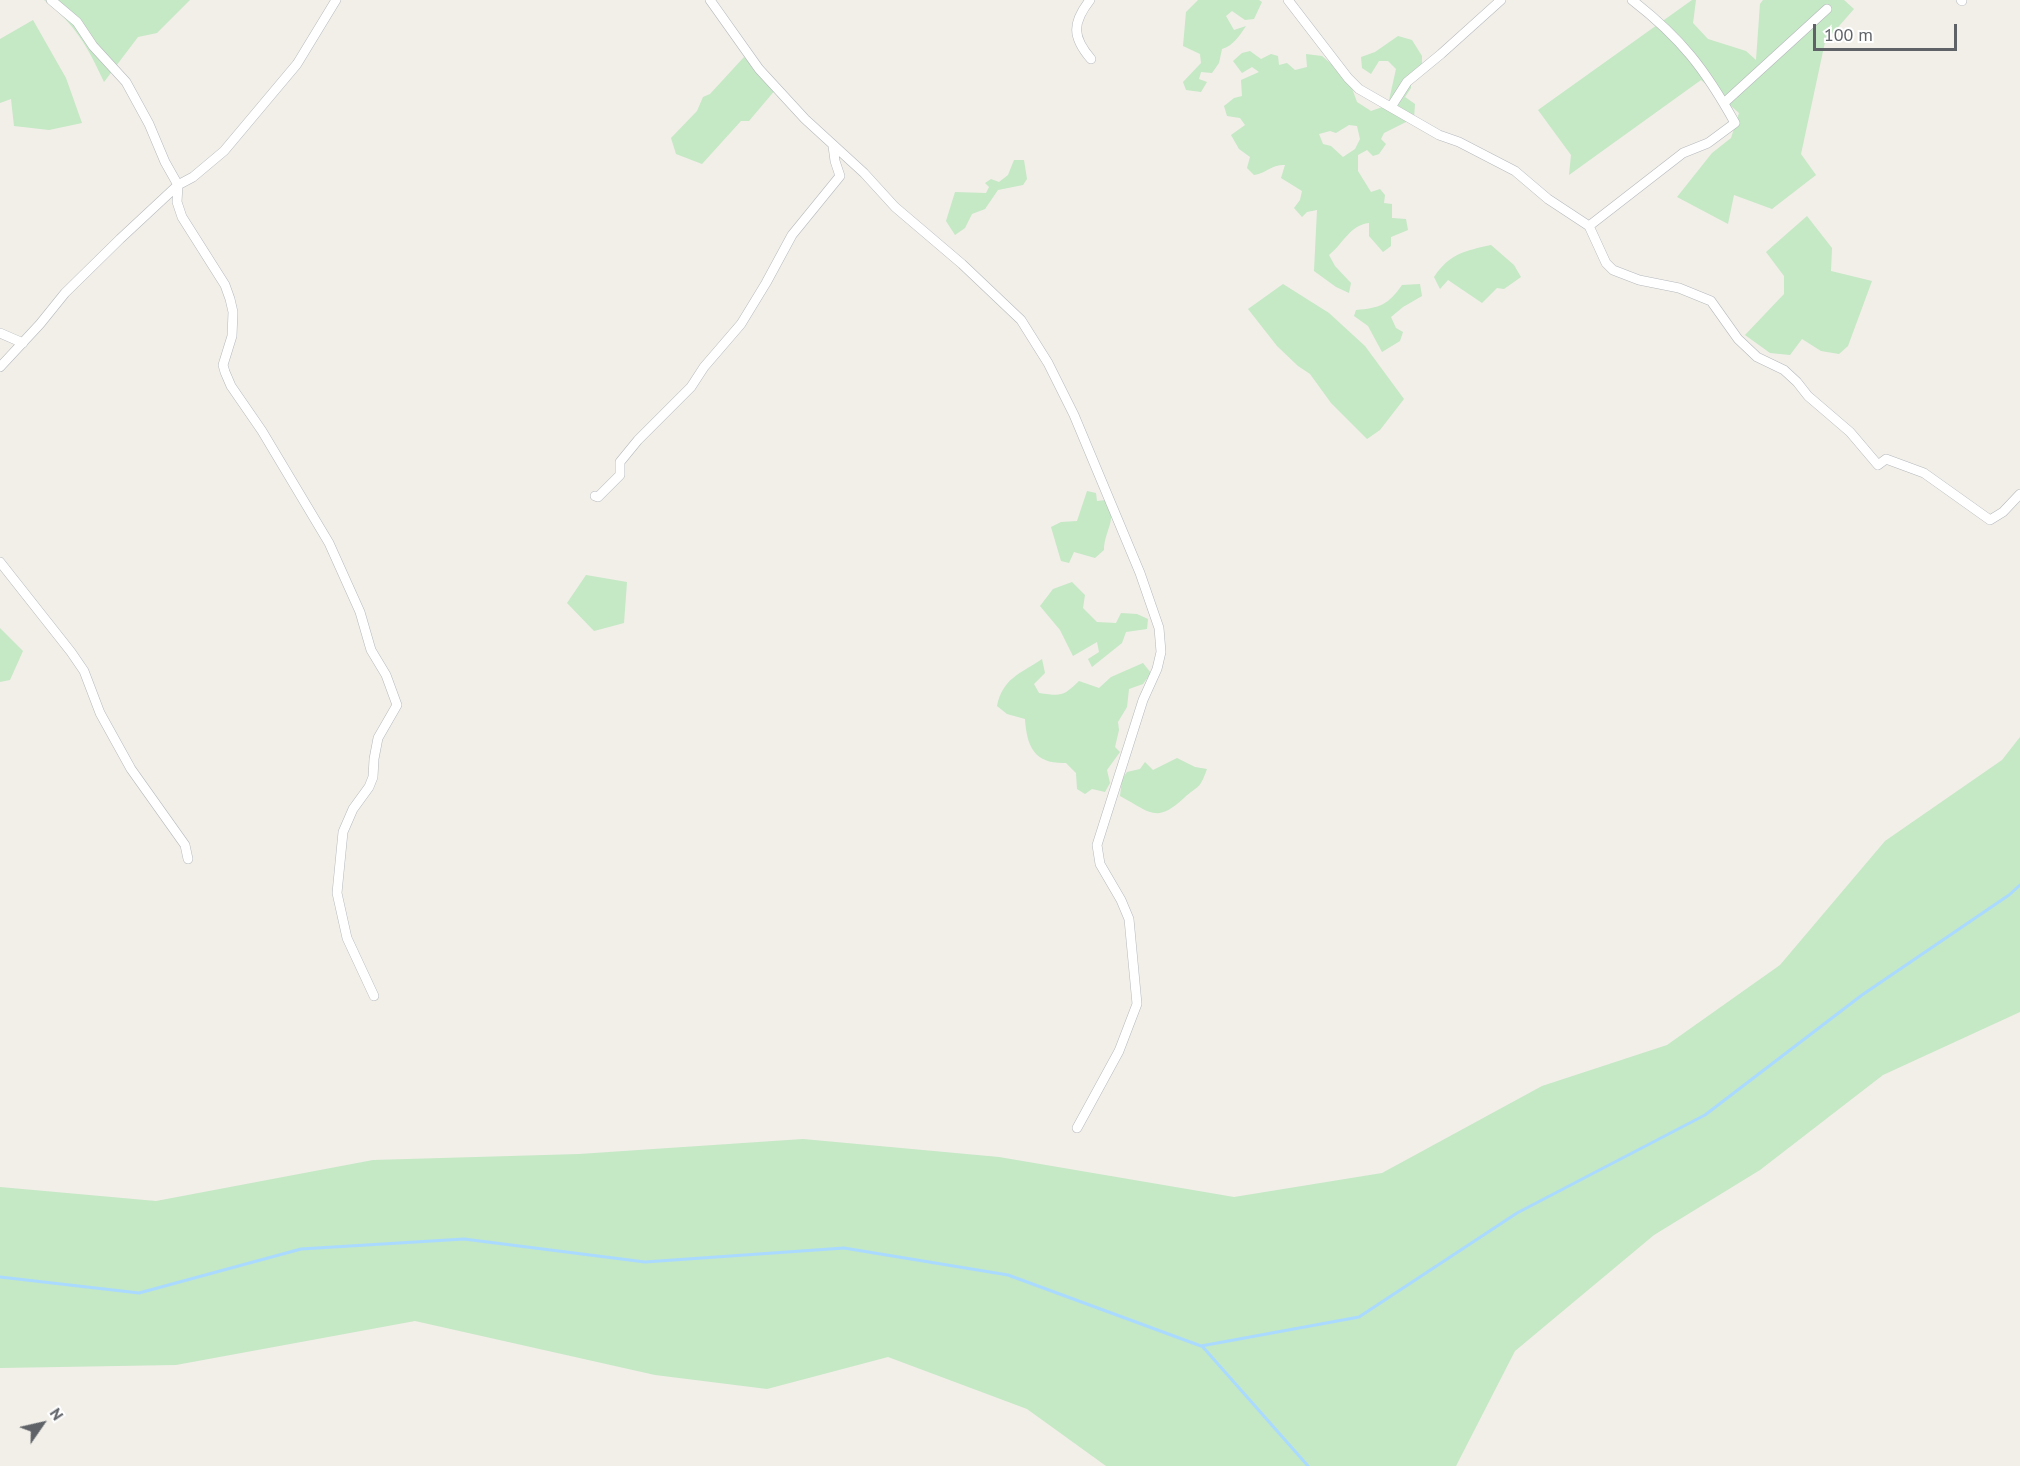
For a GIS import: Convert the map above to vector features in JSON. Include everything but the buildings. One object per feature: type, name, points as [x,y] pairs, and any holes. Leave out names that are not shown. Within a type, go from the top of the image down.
[{"type":"street","points":[[51,0],[77,22],[93,46],[126,82],[149,124],[165,162],[178,185],[177,202],[182,217],[225,285],[230,299],[233,312],[232,336],[223,365],[231,386],[262,432],[329,543],[360,612],[371,650],[386,675],[397,702],[378,738],[373,777],[369,787],[353,809],[343,832],[337,893],[347,939],[374,996]]},
{"type":"street","points":[[0,367],[65,293],[120,239],[178,185],[193,177],[224,151],[297,64],[336,0]]},
{"type":"street","points":[[710,0],[759,69],[805,119],[864,173],[895,207],[1021,320],[1032,336],[1074,415],[1095,469],[1116,513],[1159,628],[1161,652],[1157,669],[1143,700],[1097,845],[1101,864],[1129,919],[1137,1004],[1119,1051],[1077,1128]]},
{"type":"street","points":[[1090,0],[1078,16],[1076,27],[1077,40],[1090,59]]},
{"type":"street","points":[[1288,0],[1353,84],[1364,93],[1438,135],[1459,142],[1515,171],[1548,199],[1589,226],[1606,263],[1613,270],[1639,280],[1679,288],[1711,302],[1738,339],[1756,357],[1784,370],[1808,396],[1850,432],[1878,465],[1886,459],[1924,473],[1990,520],[2003,512],[2020,494]]},
{"type":"street","points":[[1391,107],[1407,82],[1501,0]]},
{"type":"street","points":[[1589,226],[1683,153],[1708,143],[1735,123],[1702,69],[1682,44],[1653,16],[1632,0]]},
{"type":"street","points":[[1724,103],[1827,9]]},
{"type":"street","points":[[595,496],[598,497],[620,475],[620,462],[638,440],[690,387],[741,324],[792,235],[840,176],[833,146]]},
{"type":"street","points":[[0,333],[23,343]]},
{"type":"street","points":[[0,562],[84,671],[100,713],[131,769],[185,845],[188,859]]},
{"type":"green space","points":[[44,0],[190,0],[157,33],[138,37],[104,82],[80,37]]},
{"type":"green space","points":[[1198,0],[1259,0],[1262,2],[1254,19],[1245,20],[1232,11],[1226,16],[1234,30],[1246,26],[1233,43],[1222,49],[1219,63],[1212,73],[1201,72],[1199,79],[1207,82],[1201,92],[1186,90],[1183,82],[1201,63],[1200,54],[1183,46],[1186,12]]},
{"type":"green space","points":[[1692,0],[1696,0],[1693,23],[1708,39],[1746,51],[1756,60],[1760,4],[1763,0],[1844,0],[1854,9],[1825,42],[1801,154],[1816,175],[1772,209],[1734,195],[1728,224],[1677,197],[1712,153],[1731,138],[1739,113],[1701,80],[1569,175],[1571,155],[1538,110]]},
{"type":"green space","points":[[33,20],[66,78],[82,123],[49,130],[14,126],[11,99],[0,103],[0,39]]},
{"type":"green space","points":[[1398,36],[1412,40],[1422,56],[1422,67],[1411,74],[1411,88],[1405,97],[1415,104],[1414,118],[1384,133],[1381,139],[1386,144],[1379,154],[1373,156],[1367,150],[1358,155],[1358,171],[1371,192],[1380,189],[1385,195],[1384,203],[1392,204],[1392,218],[1406,219],[1408,230],[1391,237],[1391,246],[1383,252],[1369,236],[1369,223],[1362,224],[1329,255],[1335,266],[1351,283],[1349,293],[1336,287],[1314,271],[1317,210],[1307,212],[1302,217],[1294,208],[1300,200],[1302,191],[1281,178],[1285,165],[1275,166],[1254,175],[1247,168],[1250,157],[1239,149],[1231,135],[1245,125],[1240,118],[1227,116],[1224,106],[1234,98],[1242,96],[1241,80],[1259,72],[1252,67],[1242,73],[1233,61],[1242,53],[1250,51],[1261,59],[1271,54],[1278,56],[1279,65],[1287,63],[1295,70],[1307,67],[1306,54],[1322,56],[1350,83],[1357,102],[1371,111],[1388,105],[1396,69],[1388,61],[1379,61],[1371,74],[1362,68],[1361,57],[1375,52]],"holes":[[[1349,125],[1357,126],[1360,139],[1355,149],[1343,157],[1331,146],[1323,144],[1319,134],[1330,131],[1336,133]]]},
{"type":"green space","points":[[744,57],[776,89],[749,121],[741,121],[702,164],[676,154],[671,138],[697,111],[703,97],[710,94]]},
{"type":"green space","points":[[1014,160],[1024,160],[1027,179],[1023,185],[998,190],[985,209],[972,214],[965,228],[955,235],[946,221],[955,192],[986,193],[989,187],[985,183],[991,179],[999,182],[1008,175]]},
{"type":"green space","points":[[1807,216],[1832,248],[1831,271],[1872,281],[1848,346],[1839,354],[1821,351],[1802,339],[1790,355],[1770,353],[1745,335],[1784,294],[1784,276],[1766,252]]},
{"type":"green space","points":[[1491,245],[1514,265],[1521,277],[1504,289],[1497,288],[1482,303],[1448,280],[1440,289],[1434,277],[1446,263],[1466,251]]},
{"type":"green space","points":[[1283,284],[1329,313],[1365,346],[1404,399],[1380,430],[1367,439],[1331,403],[1310,374],[1277,346],[1248,309]]},
{"type":"green space","points":[[1420,284],[1422,296],[1391,317],[1396,328],[1403,332],[1400,341],[1382,352],[1368,326],[1354,316],[1356,310],[1383,304],[1402,285]]},
{"type":"green space","points":[[1087,491],[1096,493],[1097,501],[1106,500],[1110,507],[1111,519],[1104,550],[1095,558],[1074,552],[1069,563],[1061,561],[1051,527],[1061,522],[1077,521]]},
{"type":"green space","points":[[586,575],[627,582],[624,623],[594,631],[567,603]]},
{"type":"green space","points":[[1072,582],[1085,595],[1083,608],[1097,622],[1116,623],[1121,613],[1137,614],[1148,619],[1147,629],[1126,632],[1122,643],[1092,667],[1088,659],[1099,652],[1097,642],[1073,656],[1060,630],[1040,606],[1053,589]]},
{"type":"green space","points":[[0,628],[23,651],[10,680],[0,682]]},
{"type":"green space","points":[[1042,659],[1045,673],[1034,684],[1039,693],[1061,694],[1079,681],[1099,688],[1111,677],[1143,663],[1151,673],[1143,684],[1129,689],[1127,707],[1118,722],[1119,730],[1115,747],[1120,752],[1107,770],[1110,783],[1105,792],[1092,789],[1085,794],[1077,789],[1076,773],[1066,763],[1047,761],[1035,752],[1028,738],[1025,719],[1007,714],[997,706],[1003,689],[1008,683]]},
{"type":"green space","points":[[2020,737],[2020,1012],[1883,1075],[1760,1170],[1654,1235],[1515,1351],[1456,1466],[1106,1466],[1027,1409],[888,1357],[767,1389],[655,1375],[415,1321],[176,1365],[0,1368],[0,1187],[156,1201],[373,1160],[579,1154],[803,1139],[999,1157],[1234,1197],[1382,1173],[1542,1086],[1667,1045],[1780,965],[1885,841],[2002,760]]},
{"type":"green space","points":[[1177,758],[1195,767],[1207,769],[1198,786],[1174,806],[1166,811],[1153,813],[1120,796],[1122,779],[1127,772],[1140,769],[1145,762],[1153,770]]},
{"type":"waterway","points":[[0,1277],[139,1293],[301,1249],[464,1239],[645,1262],[844,1248],[1008,1275],[1201,1346],[1359,1317],[1517,1213],[1705,1115],[1862,995],[2009,895],[2020,885]]},
{"type":"waterway","points":[[1202,1346],[1308,1466]]}]
